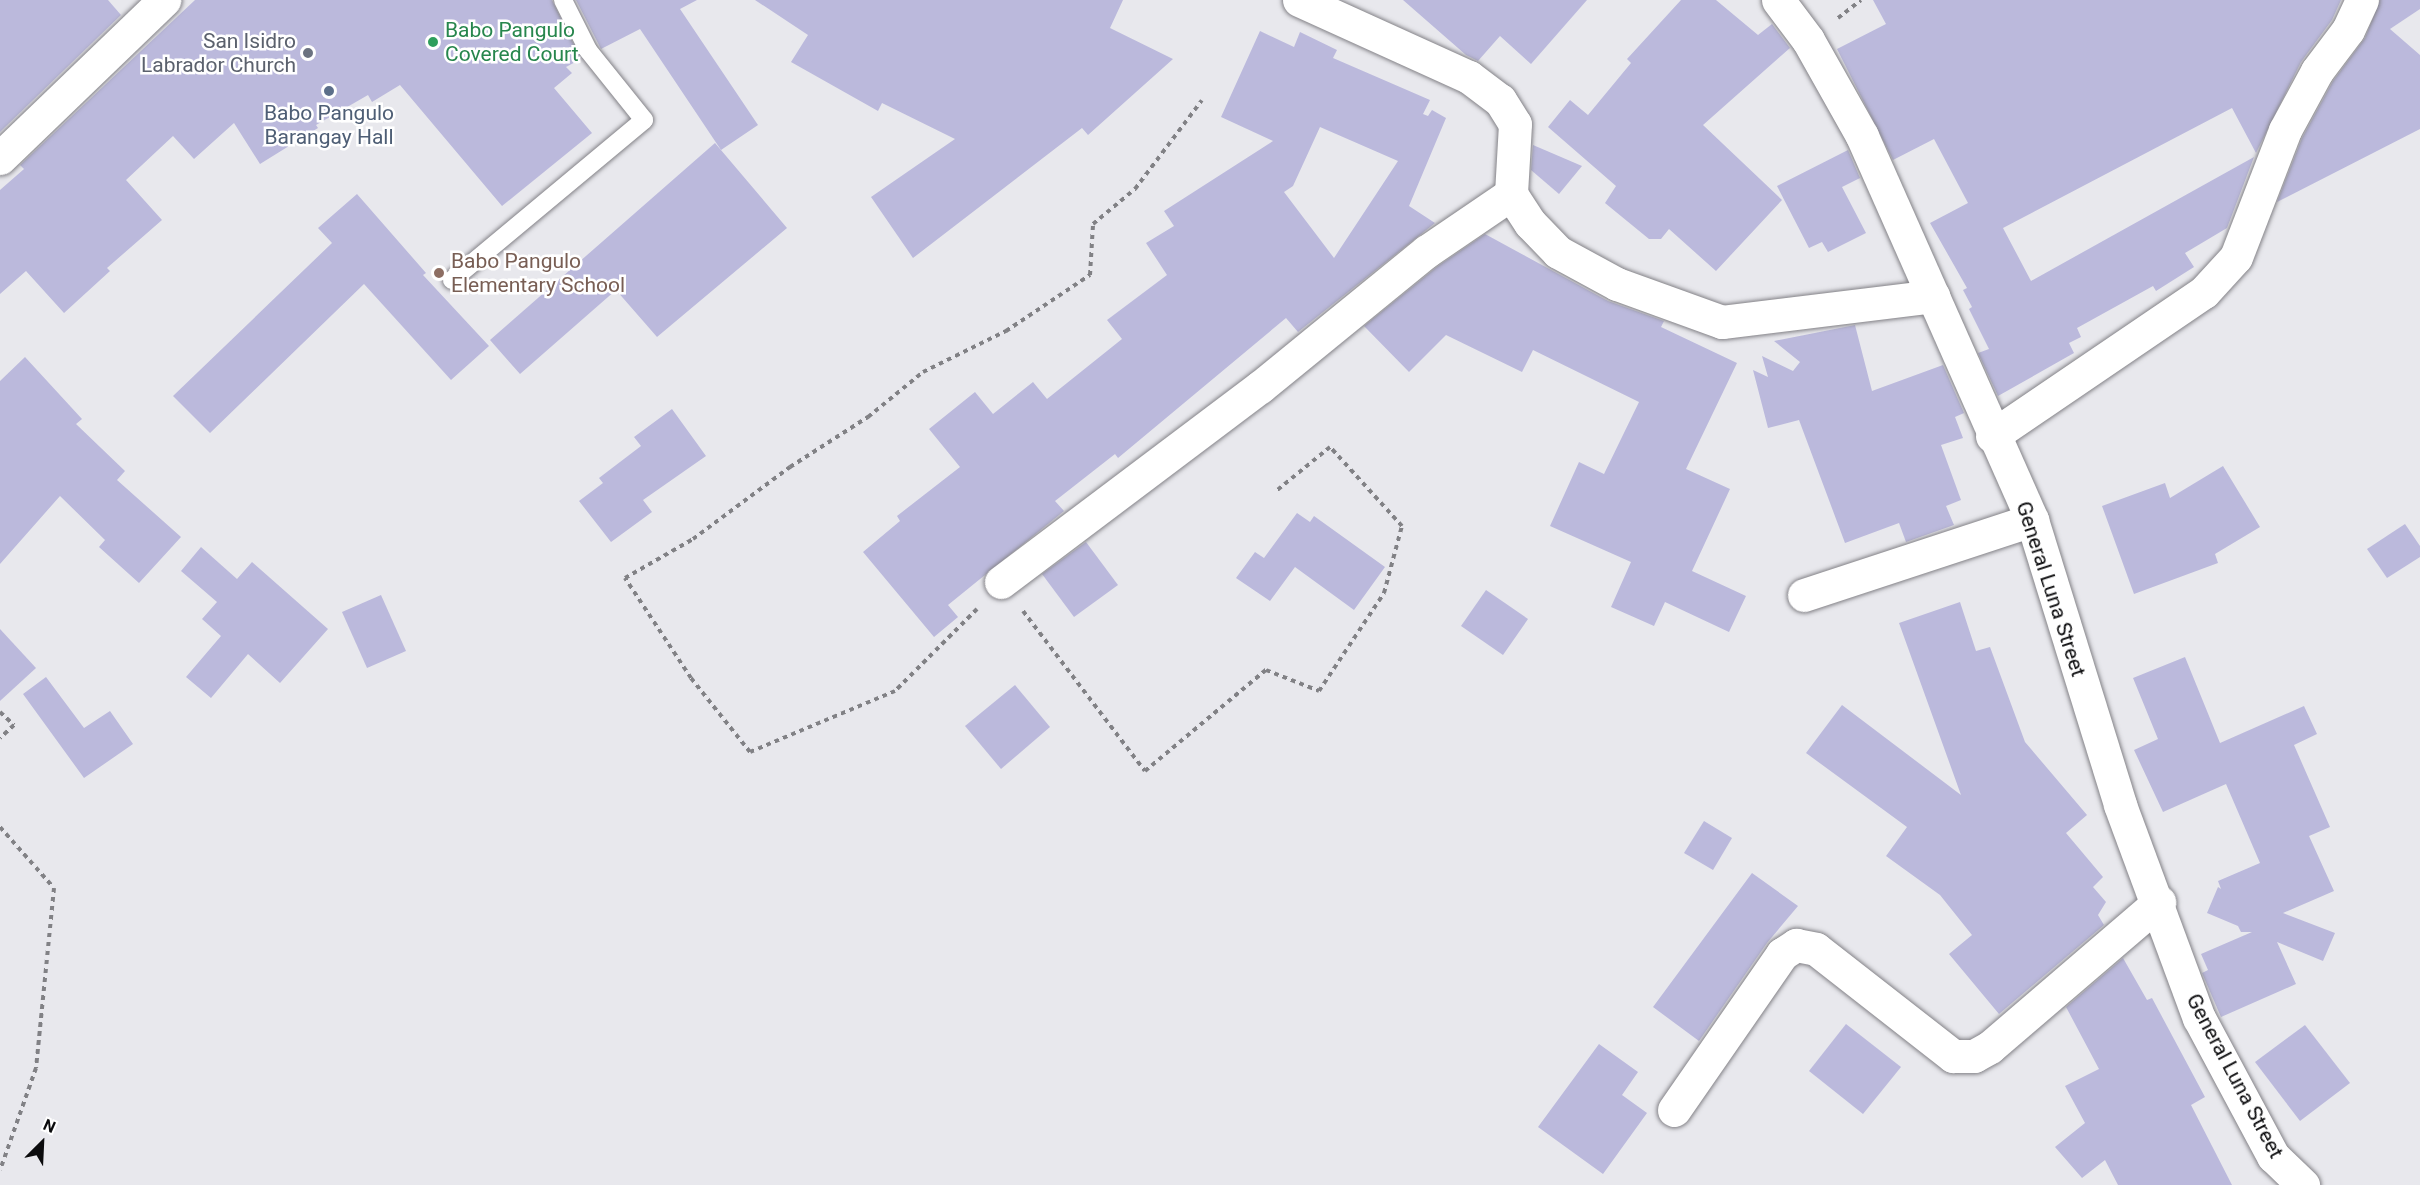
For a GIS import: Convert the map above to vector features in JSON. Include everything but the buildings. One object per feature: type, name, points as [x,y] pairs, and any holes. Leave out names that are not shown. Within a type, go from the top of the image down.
[{"type":"street","points":[[1299,0],[1469,77],[1500,100],[1515,124],[1511,194],[1530,223],[1558,252],[1617,284],[1722,321],[1933,296]]},
{"type":"street","name":"General Luna Street","points":[[1778,0],[1808,40],[1862,136],[1992,436],[2032,520],[2120,805],[2158,902],[2199,1018],[2273,1156],[2303,1185]]},
{"type":"street","points":[[1992,436],[2204,292],[2236,257],[2285,130],[2317,71],[2348,30],[2362,0]]},
{"type":"street","points":[[0,158],[156,2]]},
{"type":"street","points":[[1001,582],[1260,387],[1428,251],[1511,194]]},
{"type":"street","points":[[1804,595],[2032,520]]},
{"type":"street","points":[[1674,1110],[1782,954],[1796,945],[1816,948],[1953,1056],[1974,1056],[1990,1047],[2158,902]]},
{"type":"lane","points":[[452,280],[644,120],[588,50],[562,0]]},
{"type":"path","points":[[1001,582],[895,691],[750,752],[691,678],[625,578],[693,539],[790,466],[868,417],[922,372],[1006,331],[1090,275],[1093,225],[1135,189],[1202,100]]},
{"type":"path","points":[[1044,641],[1145,771],[1266,670],[1319,691],[1384,593],[1402,526],[1330,447],[1276,491]]},
{"type":"path","points":[[0,712],[14,725],[0,738]]},
{"type":"path","points":[[0,827],[54,888],[36,1068],[0,1170]]},
{"type":"place","name":"Babo Pangulo Covered Court","points":[[433,42]]},
{"type":"place","name":"San Isidro Labrador Church","points":[[308,53]]},
{"type":"place","name":"Babo Pangulo Barangay Hall","points":[[329,91]]},
{"type":"place","name":"Babo Pangulo Elementary School","points":[[439,273]]}]
